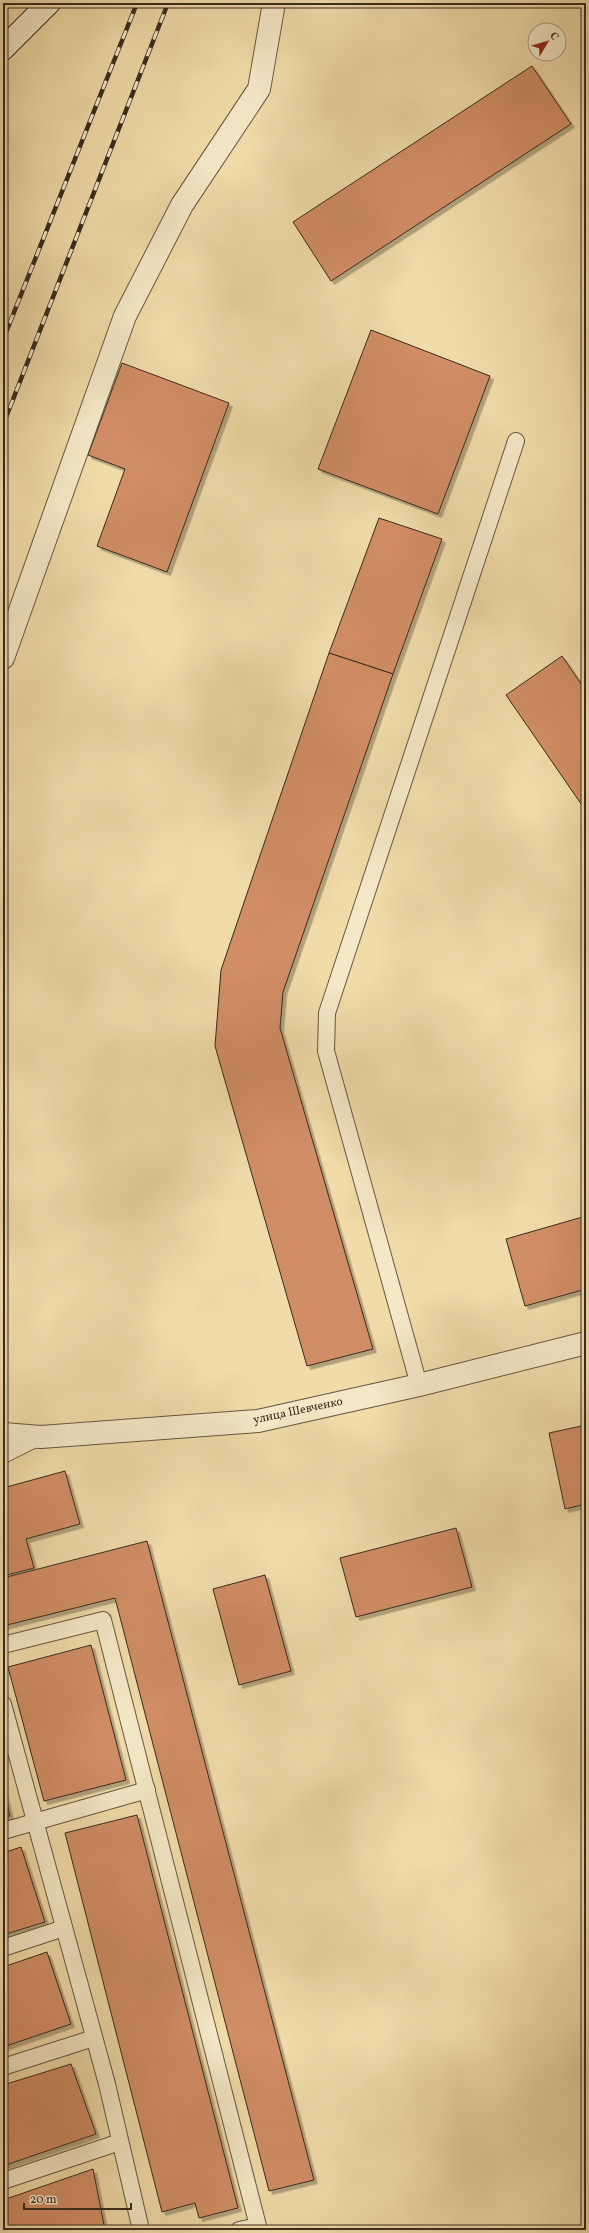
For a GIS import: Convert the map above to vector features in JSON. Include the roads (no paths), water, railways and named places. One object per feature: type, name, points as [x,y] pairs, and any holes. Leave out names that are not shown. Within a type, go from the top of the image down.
[{"type":"street","points":[[3,49],[49,3]]},
{"type":"street","points":[[3,658],[125,316],[182,205],[258,89],[274,3]]},
{"type":"street","name":"улица Шевченко","points":[[3,1434],[41,1437],[258,1421],[419,1384],[586,1343]]},
{"type":"lane","points":[[419,1384],[326,1051],[327,1013],[516,441]]},
{"type":"lane","points":[[3,1455],[41,1437]]},
{"type":"lane","points":[[3,1645],[103,1620],[258,2226],[239,2230]]},
{"type":"lane","points":[[4,1714],[94,2038],[141,2230]]},
{"type":"lane","points":[[3,1831],[146,1790]]},
{"type":"lane","points":[[3,1948],[64,1928]]},
{"type":"lane","points":[[3,2067],[94,2038]]},
{"type":"lane","points":[[3,2181],[120,2142]]},
{"type":"railway","points":[[3,340],[137,3]]},
{"type":"railway","points":[[3,425],[168,3]]}]
